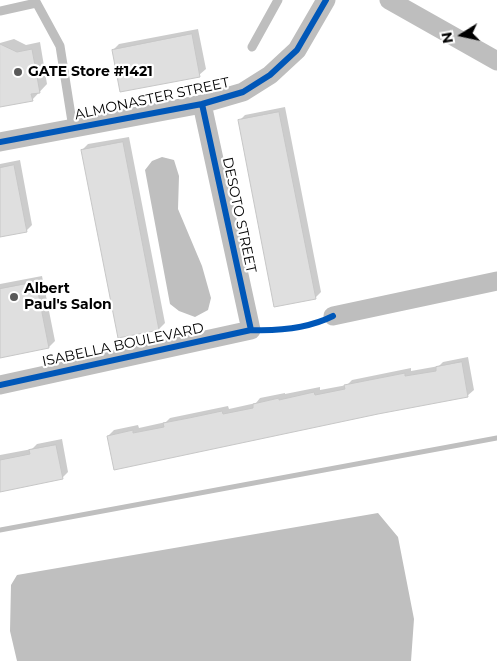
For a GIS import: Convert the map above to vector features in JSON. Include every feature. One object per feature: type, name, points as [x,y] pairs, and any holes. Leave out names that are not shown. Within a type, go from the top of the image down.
[{"type":"street","name":"ALMONASTER STREET","points":[[0,142],[202,104],[243,92],[270,75],[298,50],[326,0]]},
{"type":"street","points":[[389,0],[497,61]]},
{"type":"street","name":"DESOTO STREET","points":[[202,104],[251,330]]},
{"type":"street","points":[[333,316],[497,281]]},
{"type":"street","name":"ISABELLA BOULEVARD","points":[[0,384],[251,330]]},
{"type":"lane","points":[[252,47],[278,0]]},
{"type":"lane","points":[[0,11],[36,2],[60,46],[73,128]]},
{"type":"shaded area","points":[[162,157],[174,160],[179,176],[178,209],[202,266],[211,298],[208,310],[195,317],[179,311],[170,304],[145,170],[152,161]]},
{"type":"shaded area","points":[[378,513],[398,537],[414,619],[411,661],[17,661],[10,631],[11,585],[17,575]]},
{"type":"building","points":[[192,34],[200,77],[120,92],[112,50]]},
{"type":"building","name":"GATE Store #1421","points":[[0,44],[17,52],[32,49],[40,93],[31,94],[33,101],[0,107]]},
{"type":"building","points":[[279,112],[316,299],[274,307],[238,120]]},
{"type":"building","points":[[123,142],[159,330],[118,338],[81,150]]},
{"type":"building","points":[[14,165],[27,232],[0,237],[0,168]]},
{"type":"building","points":[[36,282],[49,348],[0,358],[0,289]]},
{"type":"building","points":[[462,362],[468,397],[378,414],[114,470],[107,436],[133,430],[133,433],[164,427],[163,423],[222,411],[223,414],[253,408],[253,404],[279,398],[279,400],[314,392],[315,395],[345,389],[344,385],[405,373],[405,376],[436,371],[436,367]]},
{"type":"building","points":[[56,445],[63,479],[0,492],[0,460],[30,454],[29,450]]},
{"type":"waterway","points":[[0,530],[497,438]]},
{"type":"cycle path","points":[[0,142],[202,104],[243,92],[270,75],[297,50],[326,0]]},
{"type":"cycle path","points":[[202,104],[251,330]]},
{"type":"cycle path","points":[[0,385],[251,330],[272,330],[304,326],[333,316]]},
{"type":"place","name":"GATE Store #1421","points":[[18,72]]},
{"type":"place","name":"Albert Paul's Salon","points":[[14,297]]}]
